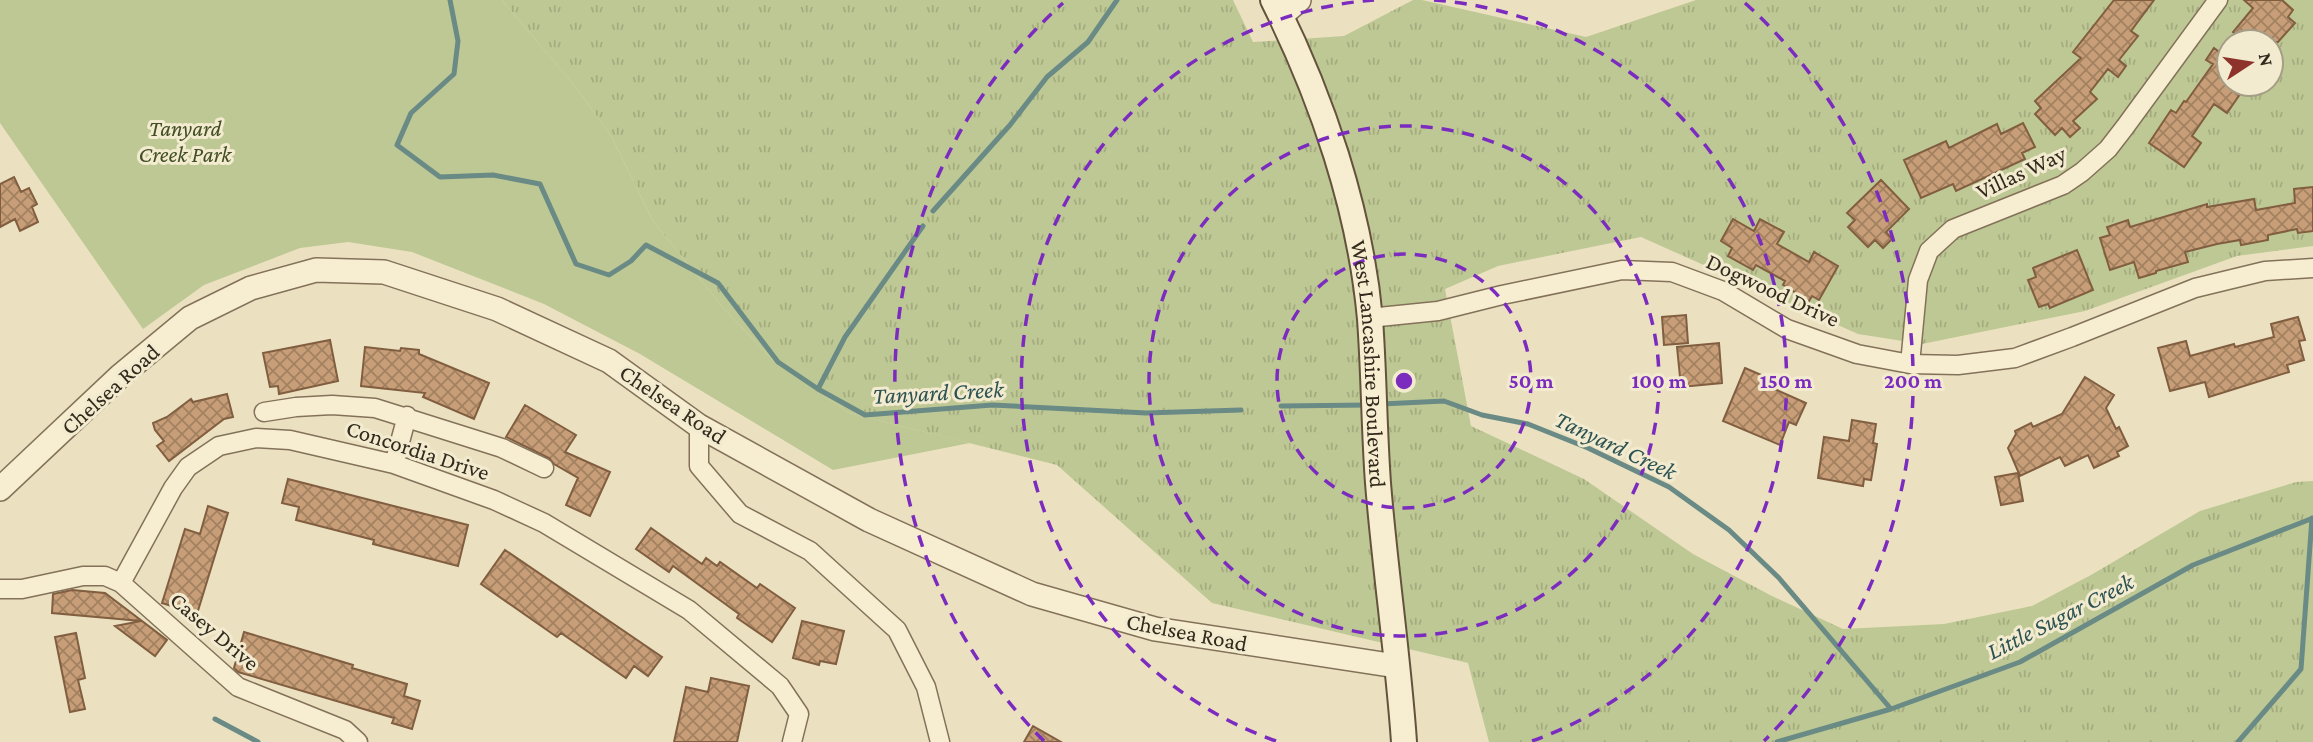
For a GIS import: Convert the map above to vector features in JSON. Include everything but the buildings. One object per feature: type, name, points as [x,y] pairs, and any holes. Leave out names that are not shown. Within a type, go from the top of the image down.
[{"type":"main road","name":"West Lancashire Boulevard","points":[[1285,5],[1348,195],[1363,267],[1370,330],[1378,483],[1404,742]]},
{"type":"street","name":"Villas Way","points":[[1910,364],[1918,281],[1929,251],[1953,229],[2063,185],[2082,172],[2108,149],[2218,0]]},
{"type":"street","name":"Dogwood Drive","points":[[1370,330],[1502,295],[1622,270],[1672,271],[1723,291],[1787,329],[1857,354],[1910,364],[1958,365],[2015,358],[2195,288],[2265,271],[2313,268]]},
{"type":"street","name":"Chelsea Road","points":[[0,489],[120,376],[190,318],[251,288],[316,270],[384,272],[497,309],[609,361],[699,426],[869,520],[1032,594],[1155,629],[1396,666]]},
{"type":"street","points":[[264,412],[332,405],[375,408],[502,448],[544,468]]},
{"type":"street","points":[[394,464],[407,416]]},
{"type":"street","points":[[699,426],[699,466],[740,514],[810,551],[897,631],[926,687],[940,742]]},
{"type":"street","name":"Concordia Drive","points":[[121,583],[173,488],[188,467],[219,446],[256,438],[290,440],[394,464],[494,500],[544,523],[689,610],[780,686],[799,714],[792,742]]},
{"type":"street","points":[[0,589],[22,589],[83,576],[105,576],[121,583]]},
{"type":"street","name":"Casey Drive","points":[[121,583],[238,687],[345,730],[358,742]]},
{"type":"green space","name":"Tanyard Creek Park","points":[[0,0],[502,0],[578,90],[611,136],[653,221],[724,309],[772,359],[849,413],[970,443],[833,470],[640,354],[544,304],[412,252],[348,242],[300,248],[204,285],[143,329],[0,123]]},
{"type":"green space","points":[[502,0],[1233,0],[1253,42],[1344,36],[1413,0],[1586,37],[1696,0],[2313,0],[2313,246],[2237,256],[2085,311],[1922,344],[1858,334],[1641,237],[1498,266],[1445,289],[1471,426],[1584,479],[1693,554],[1770,595],[1843,629],[1944,624],[2032,606],[2200,511],[2296,482],[2313,481],[2313,742],[1489,742],[1468,663],[1212,603],[1057,465],[849,413],[772,359],[724,309],[653,221],[611,136],[578,90]]},
{"type":"waterway","name":"Tanyard Creek","points":[[450,0],[458,41],[454,74],[411,113],[397,145],[440,177],[493,175],[540,184],[576,264],[609,275],[631,261],[646,245],[718,283],[778,362],[818,389],[865,415],[992,405],[1146,413],[1241,410]]},
{"type":"waterway","points":[[933,211],[1010,125],[1047,77],[1088,42],[1117,0]]},
{"type":"waterway","points":[[818,389],[845,337],[923,226]]},
{"type":"waterway","name":"Tanyard Creek","points":[[1382,404],[1444,401],[1482,415],[1528,424],[1588,448],[1669,487],[1729,530],[1779,578],[1891,709]]},
{"type":"waterway","name":"Tanyard Creek","points":[[1281,406],[1369,405]]},
{"type":"waterway","points":[[2238,742],[2301,669],[2312,518]]},
{"type":"waterway","name":"Little Sugar Creek","points":[[1777,742],[1891,709],[2020,662],[2193,565],[2313,518]]},
{"type":"waterway","points":[[215,719],[258,742]]}]
